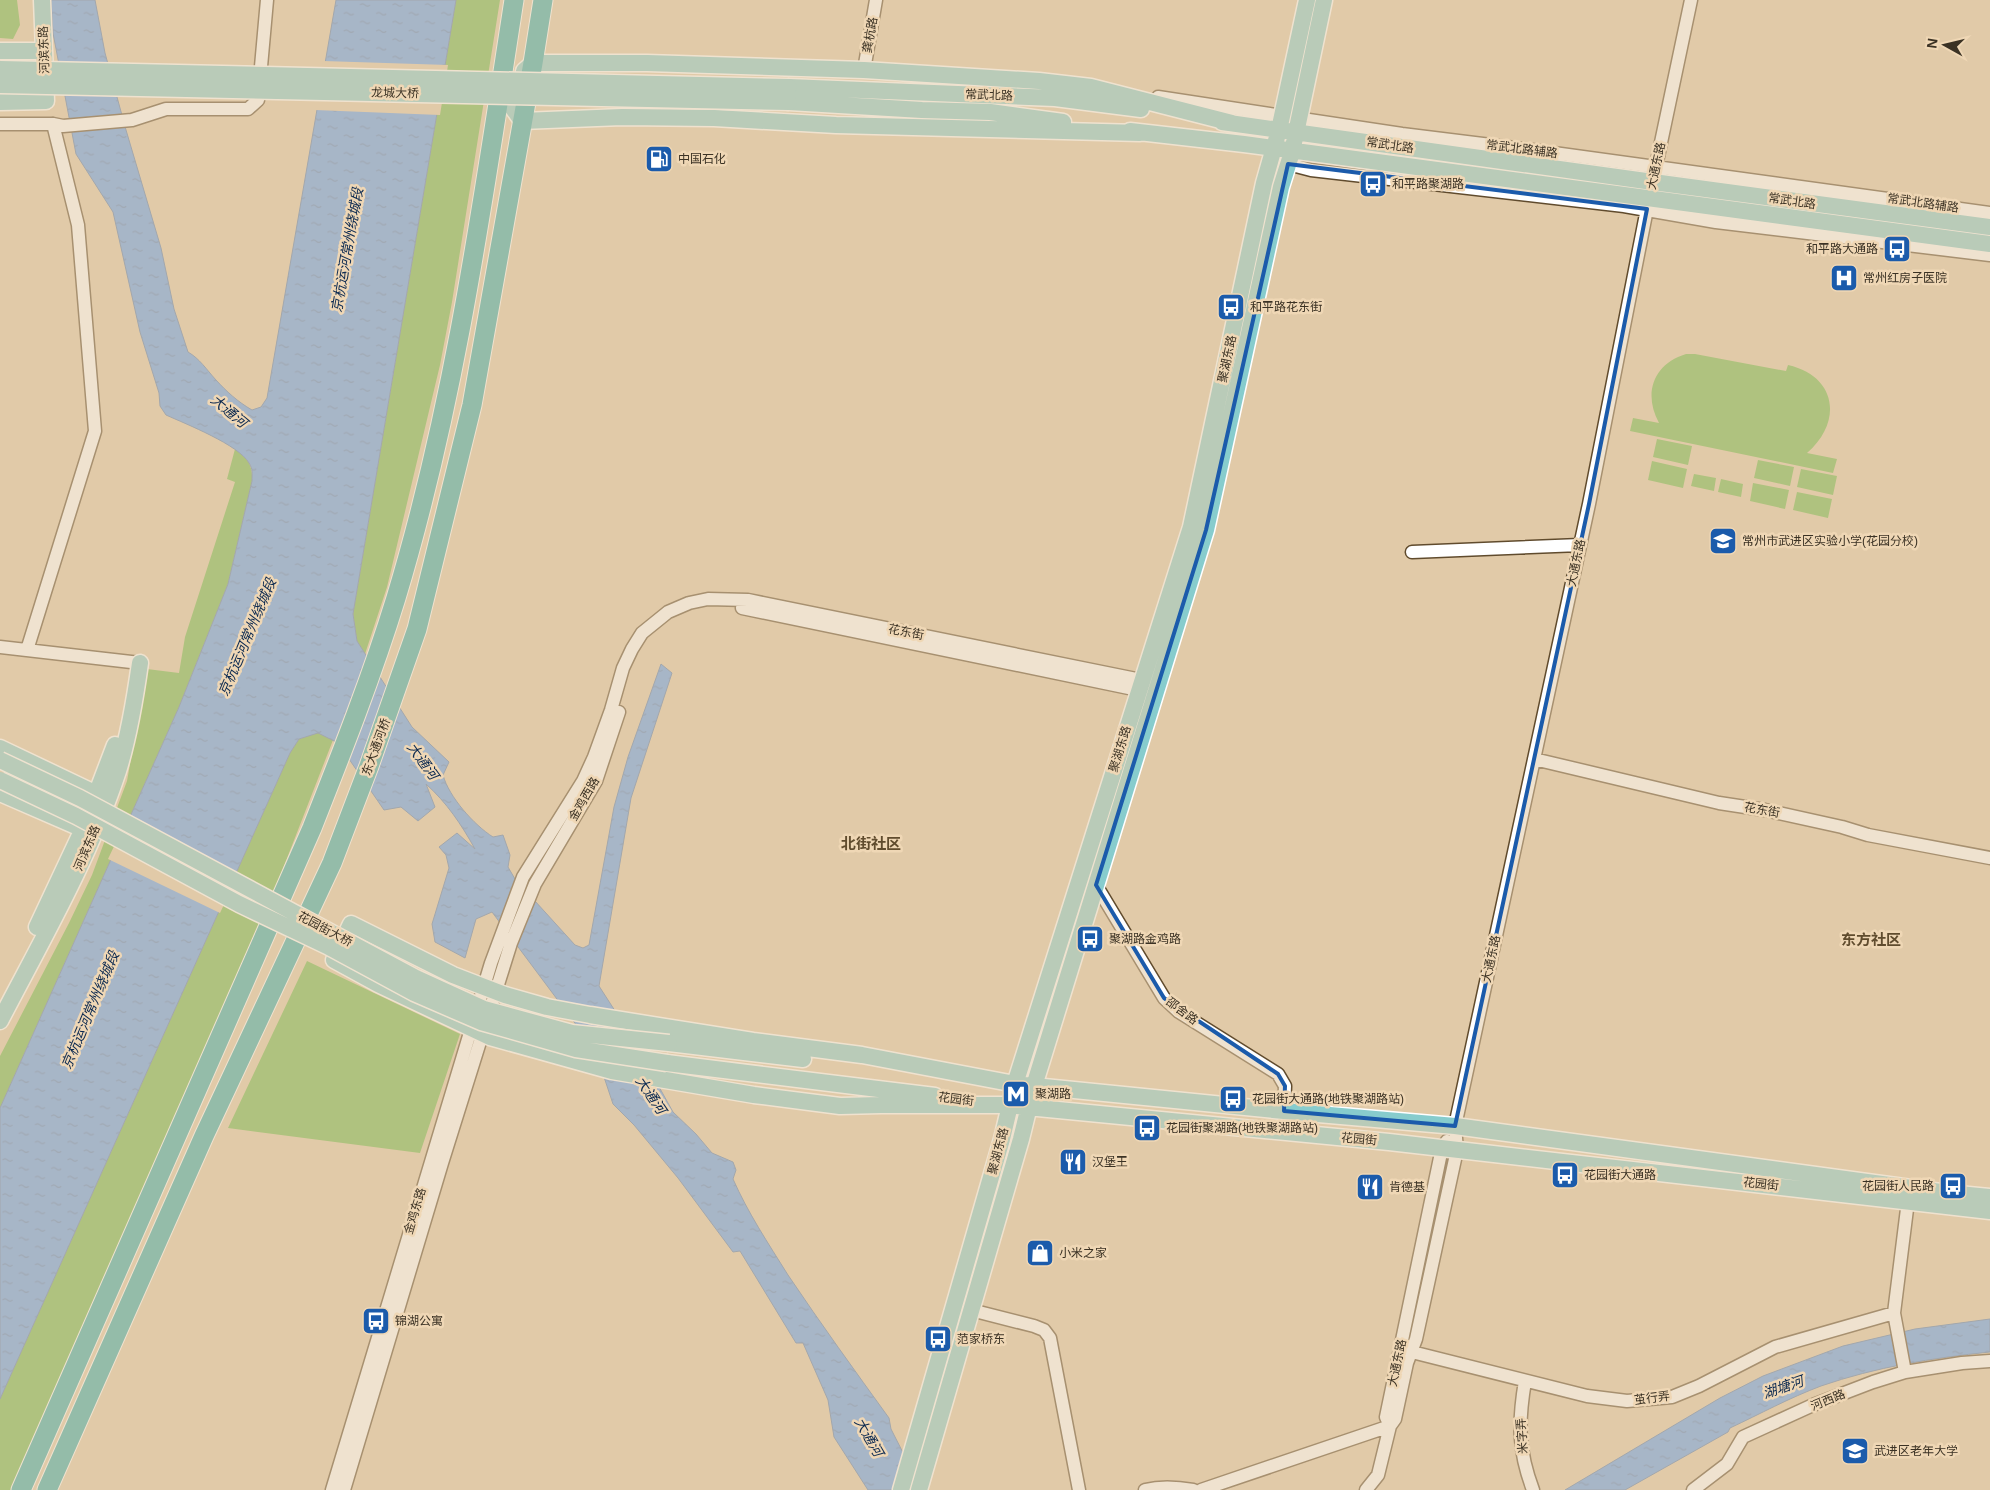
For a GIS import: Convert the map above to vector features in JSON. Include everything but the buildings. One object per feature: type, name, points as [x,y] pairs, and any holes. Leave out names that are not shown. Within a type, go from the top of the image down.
[{"type":"highway","points":[[21,1490],[312,828],[350,731],[396,598],[446,399],[469,276],[514,0]]},
{"type":"highway","name":"东大通河桥","points":[[47,1490],[204,1136],[332,863],[369,766],[417,629],[472,404],[543,0]]},
{"type":"main road","name":"河滨东路","points":[[0,102],[46,101],[36,0]]},
{"type":"main road","name":"河滨东路","points":[[42,0],[42,50]]},
{"type":"main road","name":"聚湖东路","points":[[901,1490],[1002,1139],[1015,1084],[1191,527],[1307,0]]},
{"type":"main road","name":"聚湖东路","points":[[920,1484],[1021,1139],[1034,1086],[1206,530],[1281,187],[1298,126],[1324,0]]},
{"type":"main road","points":[[0,51],[42,50]]},
{"type":"main road","points":[[1140,132],[836,125],[714,118],[622,117],[522,121],[500,90],[533,63],[647,63],[864,70],[1040,81],[1091,87],[1232,123]]},
{"type":"main road","name":"龙城大桥","points":[[0,69],[789,94]]},
{"type":"main road","name":"龙城大桥","points":[[0,85],[789,94]]},
{"type":"main road","name":"常武北路","points":[[789,94],[922,110],[990,112],[1273,148],[1290,158],[1651,189],[1990,227]]},
{"type":"main road","name":"常武北路","points":[[789,94],[1055,98],[1232,123],[1281,123],[1651,189],[1990,244]]},
{"type":"main road","name":"河滨东路","points":[[0,997],[88,831],[102,797],[118,770],[132,717],[136,663]]},
{"type":"main road","points":[[0,748],[102,797]]},
{"type":"main road","name":"花园街大桥","points":[[0,760],[80,798],[416,978],[484,1008],[572,1032],[669,1043]]},
{"type":"main road","name":"花园街大桥","points":[[0,780],[76,816],[239,904],[327,946],[414,993],[481,1022],[576,1049],[667,1063]]},
{"type":"main road","points":[[0,793],[88,831]]},
{"type":"main road","name":"河滨东路","points":[[0,1022],[81,865],[88,831]]},
{"type":"main road","points":[[1010,1105],[881,1104],[840,1106],[668,1081],[597,1068],[524,1048],[477,1031],[378,984],[334,960],[352,924],[424,961],[490,989],[547,1007],[626,1021],[862,1055],[1015,1084]]},
{"type":"main road","name":"花园街","points":[[669,1043],[1015,1084],[1455,1126],[1938,1192],[1990,1197]]},
{"type":"main road","name":"花园街","points":[[667,1063],[1010,1105],[1450,1149],[1990,1212]]},
{"type":"street","points":[[0,124],[58,125],[132,120],[166,109],[248,109],[258,100],[267,0]]},
{"type":"street","name":"龚杭路","points":[[864,70],[876,0]]},
{"type":"street","name":"大通东路","points":[[1366,1490],[1378,1475],[1390,1426],[1386,1417],[1406,1351],[1534,759],[1580,545],[1691,0]]},
{"type":"street","points":[[1055,98],[1091,87],[1281,123]]},
{"type":"street","points":[[28,650],[95,431],[78,225],[58,125]]},
{"type":"street","points":[[1651,189],[1716,222],[1990,255]]},
{"type":"street","name":"常武北路辅路","points":[[1651,189],[1947,206],[1990,213]]},
{"type":"street","points":[[1412,552],[1580,545]]},
{"type":"street","name":"花东街","points":[[659,624],[668,612],[689,603],[708,599],[748,600],[1157,688]]},
{"type":"street","name":"金鸡西路","points":[[501,933],[523,877],[583,781],[611,710],[623,668],[632,649],[642,633],[659,624]]},
{"type":"street","name":"金鸡西路","points":[[511,943],[535,884],[596,781],[631,668],[641,646],[659,624]]},
{"type":"street","points":[[0,647],[136,663]]},
{"type":"street","name":"花东街","points":[[1534,759],[1719,803],[1765,810],[1842,827],[1868,835],[1990,858]]},
{"type":"street","name":"邵舍路","points":[[1096,885],[1164,998],[1179,1012],[1278,1074],[1284,1086],[1284,1111]]},
{"type":"street","name":"金鸡东路","points":[[332,1490],[490,989],[501,933]]},
{"type":"street","name":"金鸡东路","points":[[490,989],[511,943]]},
{"type":"street","name":"金鸡东路","points":[[344,1490],[439,1172],[477,1031]]},
{"type":"street","points":[[1904,1369],[1894,1313],[1908,1201]]},
{"type":"street","points":[[971,1310],[1034,1326],[1044,1330],[1050,1338],[1079,1490]]},
{"type":"street","name":"茧行弄","points":[[1406,1351],[1587,1396],[1627,1401],[1672,1397],[1699,1386],[1775,1347],[1894,1313]]},
{"type":"street","name":"河西路","points":[[1692,1490],[1727,1464],[1742,1438],[1813,1405],[1904,1369],[1990,1360]]},
{"type":"street","name":"米字弄","points":[[1524,1381],[1520,1410],[1520,1437],[1524,1468],[1533,1490]]},
{"type":"street","points":[[1201,1490],[1390,1426]]},
{"type":"street","points":[[1146,1490],[1166,1487],[1193,1490]]},
{"type":"highlighted area","points":[[1288,164],[1647,209],[1589,504],[1455,1126],[1284,1111],[1285,1086],[1278,1074],[1164,998],[1096,885],[1206,530]]},
{"type":"green space","points":[[0,0],[17,0],[20,25],[13,39],[0,38]]},
{"type":"green space","points":[[456,0],[500,0],[452,302],[440,365],[387,587],[365,654],[357,641],[353,614]]},
{"type":"green space","points":[[1686,354],[1695,354],[1786,371],[1788,365],[1804,371],[1817,379],[1825,390],[1830,414],[1826,428],[1819,441],[1807,453],[1837,459],[1833,473],[1630,431],[1633,418],[1659,423],[1652,401],[1654,381],[1666,365]]},
{"type":"green space","points":[[1657,439],[1692,446],[1688,465],[1653,457]]},
{"type":"green space","points":[[235,449],[249,463],[252,471],[252,481],[228,584],[179,707],[0,1108],[0,1056],[92,875],[127,781],[147,669],[179,673],[185,637],[235,482],[227,479]]},
{"type":"green space","points":[[1758,460],[1794,467],[1790,486],[1754,478]]},
{"type":"green space","points":[[1652,461],[1687,469],[1683,488],[1648,480]]},
{"type":"green space","points":[[1801,469],[1837,476],[1833,495],[1797,487]]},
{"type":"green space","points":[[1694,474],[1716,478],[1714,491],[1691,486]]},
{"type":"green space","points":[[1721,479],[1743,484],[1741,497],[1718,492]]},
{"type":"green space","points":[[1753,483],[1789,490],[1785,509],[1750,501]]},
{"type":"green space","points":[[1797,492],[1832,499],[1828,518],[1793,510]]},
{"type":"green space","points":[[318,732],[333,740],[256,938],[11,1490],[0,1490],[0,1399],[290,753],[299,739]]},
{"type":"green space","points":[[307,961],[460,1034],[420,1153],[228,1128]]},
{"type":"water","points":[[51,0],[95,0],[105,53],[161,248],[174,309],[188,352],[228,392],[252,410],[261,407],[267,398],[336,0],[456,0],[353,614],[357,641],[412,727],[449,762],[443,775],[456,801],[470,818],[486,832],[493,837],[503,835],[510,855],[508,867],[515,879],[575,945],[583,948],[589,945],[614,807],[628,757],[661,664],[672,673],[631,798],[599,986],[628,1031],[673,1112],[696,1134],[712,1153],[733,1162],[736,1170],[733,1179],[752,1216],[788,1275],[889,1418],[891,1429],[922,1490],[868,1490],[834,1437],[828,1400],[803,1343],[796,1343],[740,1251],[733,1252],[678,1178],[634,1125],[613,1104],[595,1050],[492,912],[476,919],[465,958],[435,942],[432,924],[449,868],[446,855],[439,847],[457,833],[475,849],[447,806],[426,784],[435,807],[418,821],[401,807],[384,810],[338,743],[318,733],[299,739],[290,753],[0,1399],[0,1108],[179,707],[228,584],[252,481],[249,463],[235,449],[166,415],[160,406],[159,393],[140,332],[113,212],[76,154],[53,33]]},
{"type":"water","name":"湖塘河","points":[[1990,1319],[1990,1352],[1904,1364],[1842,1379],[1786,1401],[1730,1428],[1728,1432],[1625,1490],[1565,1490],[1720,1398],[1763,1376],[1843,1346],[1915,1329]]},
{"type":"pier","points":[[323,61],[448,65],[440,115],[315,110]]},
{"type":"pier","points":[[127,819],[238,875],[220,913],[108,859]]},
{"type":"place","name":"中国石化","points":[[659,159]]},
{"type":"place","name":"和平路聚湖路","points":[[1373,184]]},
{"type":"place","name":"和平路大通路","points":[[1897,249]]},
{"type":"place","name":"常州红房子医院","points":[[1844,278]]},
{"type":"place","name":"和平路花东街","points":[[1231,307]]},
{"type":"place","name":"常州市武进区实验小学(花园分校)","points":[[1723,541]]},
{"type":"place","name":"聚湖路金鸡路","points":[[1090,939]]},
{"type":"place","name":"聚湖路","points":[[1016,1094]]},
{"type":"place","name":"花园街大通路(地铁聚湖路站)","points":[[1233,1099]]},
{"type":"place","name":"花园街聚湖路(地铁聚湖路站)","points":[[1147,1128]]},
{"type":"place","name":"汉堡王","points":[[1073,1162]]},
{"type":"place","name":"花园街大通路","points":[[1565,1175]]},
{"type":"place","name":"花园街人民路","points":[[1953,1186]]},
{"type":"place","name":"肯德基","points":[[1370,1187]]},
{"type":"place","name":"小米之家","points":[[1040,1253]]},
{"type":"place","name":"锦湖公寓","points":[[376,1321]]},
{"type":"place","name":"范家桥东","points":[[938,1339]]},
{"type":"place","name":"武进区老年大学","points":[[1855,1451]]},
{"type":"district","name":"北街社区","points":[[871,844]]},
{"type":"district","name":"东方社区","points":[[1871,940]]},
{"type":"water label","name":"京杭运河常州绕城段","points":[[347,250]]},
{"type":"water label","name":"大通河","points":[[229,411]]},
{"type":"water label","name":"京杭运河常州绕城段","points":[[247,637]]},
{"type":"water label","name":"大通河","points":[[423,761]]},
{"type":"water label","name":"京杭运河常州绕城段","points":[[90,1010]]},
{"type":"water label","name":"大通河","points":[[651,1095]]},
{"type":"water label","name":"大通河","points":[[869,1437]]}]
